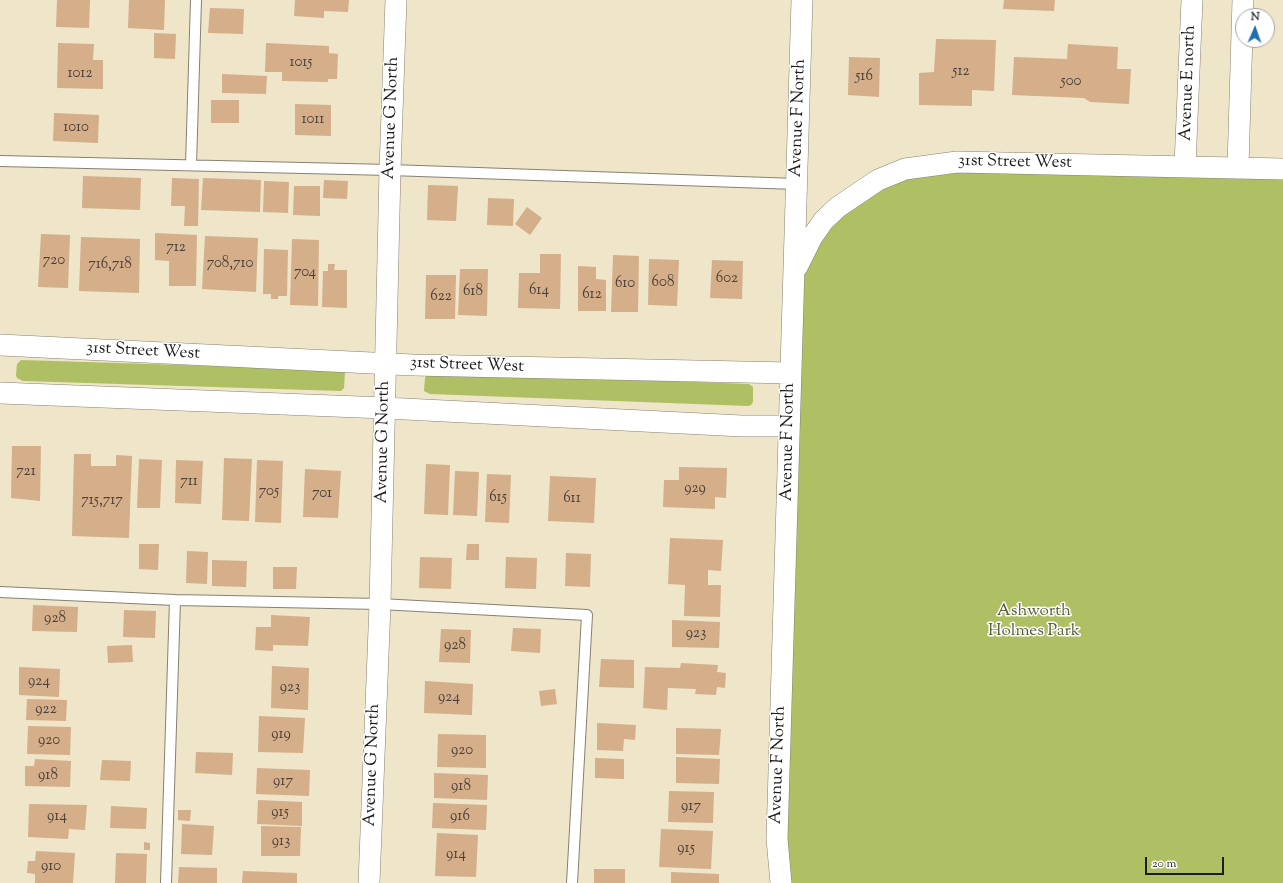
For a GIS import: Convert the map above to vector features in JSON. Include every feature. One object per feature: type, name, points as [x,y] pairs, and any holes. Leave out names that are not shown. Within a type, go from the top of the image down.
[{"type":"street","name":"Avenue G North","points":[[369,883],[380,604],[390,170],[396,0]]},
{"type":"street","name":"Avenue F North","points":[[781,883],[777,839],[802,0]]},
{"type":"street","name":"Avenue E north","points":[[1185,166],[1192,0]]},
{"type":"street","points":[[1238,167],[1243,0]]},
{"type":"street","name":"31st Street West","points":[[794,273],[812,237],[824,220],[838,207],[878,180],[905,169],[957,162],[1283,169]]},
{"type":"street","name":"31st Street West","points":[[0,345],[413,365],[790,374]]},
{"type":"street","points":[[0,393],[385,408],[742,426],[789,426]]},
{"type":"lane","points":[[191,165],[196,0]]},
{"type":"lane","points":[[0,161],[390,170],[797,184]]},
{"type":"lane","points":[[0,592],[175,600],[380,604],[587,615],[572,883]]},
{"type":"lane","points":[[166,883],[175,600]]},
{"type":"green space","name":"Ashworth Holmes Park","points":[[905,169],[1283,169],[1283,883],[781,883],[794,273],[812,237]]},
{"type":"green space","points":[[21,360],[343,370],[345,372],[344,388],[341,391],[23,381],[17,378],[16,375],[17,364]]},
{"type":"green space","points":[[430,372],[749,384],[753,387],[753,402],[748,406],[430,394],[424,391],[425,378]]},
{"type":"building","points":[[57,0],[90,0],[89,28],[56,27]]},
{"type":"building","points":[[129,0],[165,0],[164,30],[128,28]]},
{"type":"building","points":[[295,0],[349,0],[348,12],[324,11],[324,18],[294,16]]},
{"type":"building","points":[[1004,0],[1055,0],[1054,11],[1003,9]]},
{"type":"building","points":[[210,8],[244,9],[243,34],[208,33]]},
{"type":"building","points":[[154,33],[176,34],[175,59],[154,58]]},
{"type":"building","points":[[936,39],[996,40],[994,91],[972,90],[972,106],[919,105],[919,73],[934,72]]},
{"type":"building","points":[[58,43],[94,44],[93,60],[103,60],[103,89],[57,88]]},
{"type":"building","points":[[266,43],[329,46],[329,53],[338,54],[337,79],[328,79],[328,82],[282,81],[282,72],[265,72]]},
{"type":"building","points":[[1068,44],[1118,47],[1117,69],[1131,69],[1129,104],[1090,102],[1084,98],[1012,95],[1014,57],[1067,59]]},
{"type":"building","points":[[849,57],[880,58],[879,97],[848,95]]},
{"type":"building","points":[[222,74],[267,76],[266,94],[222,93]]},
{"type":"building","points":[[211,100],[239,100],[239,123],[211,123]]},
{"type":"building","points":[[295,104],[331,105],[331,136],[295,135]]},
{"type":"building","points":[[54,113],[99,115],[98,143],[53,141]]},
{"type":"building","points":[[83,176],[141,178],[140,210],[82,208]]},
{"type":"building","points":[[172,178],[199,179],[198,226],[184,226],[185,206],[171,206]]},
{"type":"building","points":[[203,178],[261,180],[260,212],[201,210]]},
{"type":"building","points":[[324,180],[348,181],[347,199],[323,198]]},
{"type":"building","points":[[264,181],[289,182],[288,213],[263,212]]},
{"type":"building","points":[[428,185],[458,186],[456,221],[427,220]]},
{"type":"building","points":[[294,186],[320,186],[320,216],[293,215]]},
{"type":"building","points":[[488,198],[514,199],[513,226],[487,225]]},
{"type":"building","points":[[527,207],[542,218],[530,235],[515,224]]},
{"type":"building","points":[[155,233],[197,235],[196,286],[169,286],[169,261],[155,260]]},
{"type":"building","points":[[41,234],[70,235],[68,288],[38,287]]},
{"type":"building","points":[[205,236],[258,238],[256,292],[202,289]]},
{"type":"building","points":[[81,237],[140,239],[139,293],[79,291]]},
{"type":"building","points":[[292,239],[319,240],[318,306],[290,305]]},
{"type":"building","points":[[264,249],[288,250],[287,296],[278,296],[278,299],[271,299],[271,294],[263,294]]},
{"type":"building","points":[[540,254],[561,254],[560,309],[518,308],[519,273],[540,273]]},
{"type":"building","points":[[613,255],[639,256],[638,312],[611,312]]},
{"type":"building","points":[[649,259],[679,260],[677,306],[648,305]]},
{"type":"building","points":[[712,260],[743,261],[742,299],[710,298]]},
{"type":"building","points":[[328,264],[335,264],[334,270],[347,270],[347,308],[322,307],[323,271],[328,271]]},
{"type":"building","points":[[578,266],[596,267],[596,279],[606,280],[606,311],[578,311]]},
{"type":"building","points":[[460,269],[488,269],[487,316],[458,315]]},
{"type":"building","points":[[426,275],[456,275],[455,319],[425,319]]},
{"type":"building","points":[[12,446],[41,446],[40,501],[11,498]]},
{"type":"building","points":[[74,454],[91,454],[91,466],[116,466],[116,455],[132,456],[129,538],[72,536]]},
{"type":"building","points":[[224,458],[252,459],[249,521],[222,520]]},
{"type":"building","points":[[139,459],[162,460],[160,508],[137,508]]},
{"type":"building","points":[[176,460],[203,461],[201,504],[175,503]]},
{"type":"building","points":[[257,460],[283,461],[281,523],[255,522]]},
{"type":"building","points":[[426,464],[450,465],[448,515],[424,514]]},
{"type":"building","points":[[679,467],[727,468],[726,498],[715,497],[715,509],[663,507],[664,480],[679,480]]},
{"type":"building","points":[[305,469],[341,471],[338,518],[303,517]]},
{"type":"building","points":[[455,471],[479,472],[477,516],[453,515]]},
{"type":"building","points":[[487,474],[511,475],[509,523],[485,522]]},
{"type":"building","points":[[550,476],[596,478],[594,523],[548,521]]},
{"type":"building","points":[[670,538],[723,540],[721,571],[708,570],[708,585],[721,585],[720,617],[684,616],[685,585],[668,584]]},
{"type":"building","points":[[139,544],[159,544],[158,570],[139,569]]},
{"type":"building","points":[[467,544],[479,544],[479,560],[466,560]]},
{"type":"building","points":[[187,551],[208,552],[207,584],[186,583]]},
{"type":"building","points":[[566,553],[591,554],[590,587],[565,586]]},
{"type":"building","points":[[420,557],[452,558],[451,589],[419,588]]},
{"type":"building","points":[[506,557],[537,558],[536,589],[505,588]]},
{"type":"building","points":[[212,560],[247,561],[246,587],[212,586]]},
{"type":"building","points":[[273,567],[297,567],[296,589],[273,589]]},
{"type":"building","points":[[33,605],[78,607],[77,632],[32,631]]},
{"type":"building","points":[[124,610],[156,611],[155,638],[123,637]]},
{"type":"building","points":[[271,615],[310,617],[308,646],[273,645],[273,651],[255,650],[256,627],[271,627]]},
{"type":"building","points":[[672,620],[720,622],[719,648],[672,647]]},
{"type":"building","points":[[513,628],[541,629],[540,653],[511,651]]},
{"type":"building","points":[[441,629],[471,630],[470,663],[439,662]]},
{"type":"building","points":[[132,645],[133,662],[108,663],[107,646]]},
{"type":"building","points":[[601,659],[634,660],[634,688],[599,687]]},
{"type":"building","points":[[681,663],[718,665],[717,672],[726,673],[725,688],[717,687],[716,695],[695,694],[696,689],[668,688],[667,710],[643,708],[645,667],[680,668]]},
{"type":"building","points":[[272,666],[309,668],[308,710],[271,708]]},
{"type":"building","points":[[19,667],[60,669],[59,697],[19,695]]},
{"type":"building","points":[[425,681],[473,684],[472,715],[424,713]]},
{"type":"building","points":[[555,689],[557,704],[541,706],[539,691]]},
{"type":"building","points":[[27,699],[67,700],[66,721],[26,720]]},
{"type":"building","points":[[259,716],[305,718],[303,753],[258,752]]},
{"type":"building","points":[[597,723],[636,725],[635,740],[624,739],[623,751],[597,750]]},
{"type":"building","points":[[28,726],[71,727],[70,755],[27,754]]},
{"type":"building","points":[[676,728],[721,729],[719,755],[676,754]]},
{"type":"building","points":[[438,734],[486,735],[486,768],[437,767]]},
{"type":"building","points":[[196,752],[233,753],[232,775],[195,773]]},
{"type":"building","points":[[676,757],[720,759],[719,784],[676,783]]},
{"type":"building","points":[[595,758],[624,759],[624,779],[595,778]]},
{"type":"building","points":[[35,759],[71,761],[70,787],[25,786],[25,766],[34,766]]},
{"type":"building","points":[[102,760],[131,761],[130,781],[100,780]]},
{"type":"building","points":[[257,768],[310,770],[309,796],[256,794]]},
{"type":"building","points":[[434,773],[488,775],[487,800],[434,798]]},
{"type":"building","points":[[669,791],[714,792],[713,823],[668,822]]},
{"type":"building","points":[[258,800],[302,802],[302,826],[257,824]]},
{"type":"building","points":[[433,803],[487,805],[486,830],[432,828]]},
{"type":"building","points":[[29,804],[87,805],[85,830],[69,829],[68,839],[28,837]]},
{"type":"building","points":[[111,806],[147,808],[146,829],[110,828]]},
{"type":"building","points":[[178,810],[191,810],[190,821],[178,820]]},
{"type":"building","points":[[182,824],[214,826],[212,855],[181,854]]},
{"type":"building","points":[[261,826],[301,827],[300,856],[261,856]]},
{"type":"building","points":[[661,829],[713,831],[711,869],[659,867]]},
{"type":"building","points":[[437,833],[478,835],[476,877],[435,876]]},
{"type":"building","points":[[144,842],[150,843],[150,850],[144,850]]},
{"type":"building","points":[[36,851],[75,853],[73,883],[35,883],[35,874],[27,873],[28,861],[35,861]]},
{"type":"building","points":[[116,853],[147,854],[146,883],[115,883]]},
{"type":"building","points":[[179,867],[217,868],[217,883],[178,883]]},
{"type":"building","points":[[594,869],[625,869],[625,883],[594,883]]},
{"type":"building","points":[[243,871],[297,873],[297,883],[242,883]]},
{"type":"building","points":[[671,872],[719,874],[719,883],[671,883]]}]
